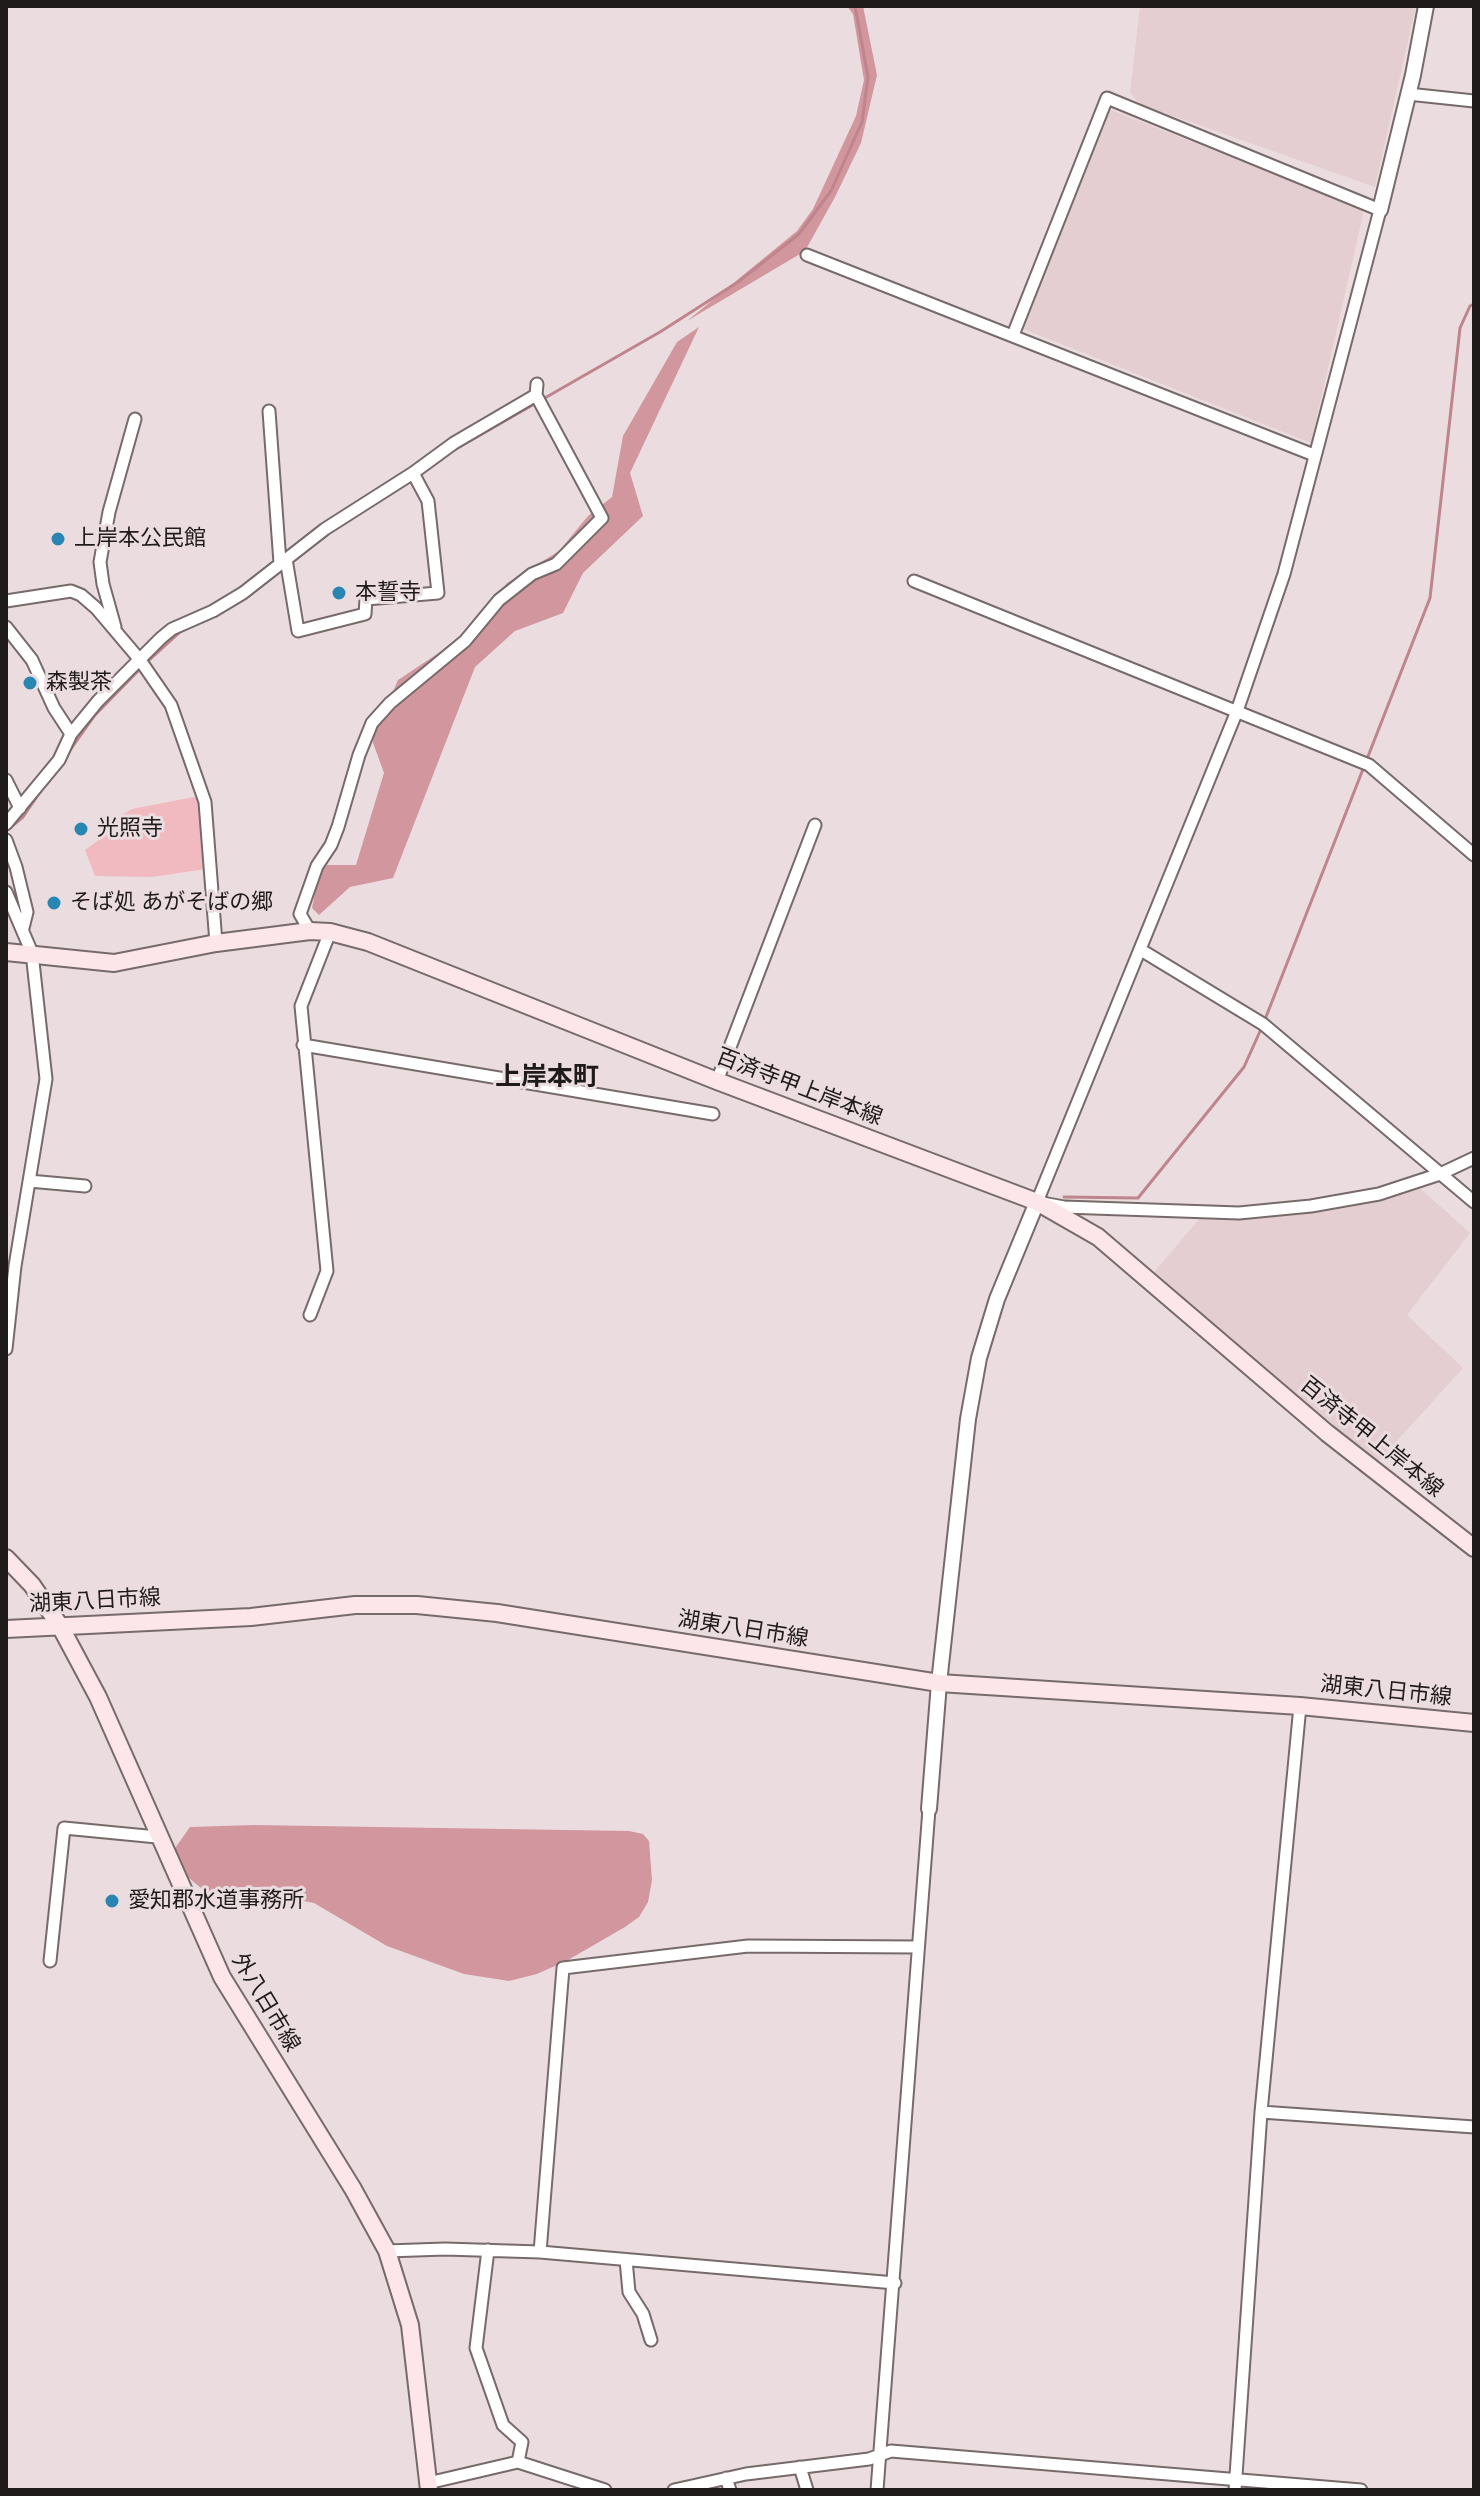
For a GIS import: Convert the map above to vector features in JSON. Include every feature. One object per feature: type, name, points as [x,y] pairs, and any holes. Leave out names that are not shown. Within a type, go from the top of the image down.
[{"type":"main road","name":"百済寺甲上岸本線","points":[[6,952],[114,963],[216,943],[310,931],[330,932],[368,942],[717,1081],[1037,1202],[1098,1237],[1327,1433],[1474,1548]]},
{"type":"main road","name":"外八日市線","points":[[6,1558],[32,1585],[60,1626],[98,1697],[157,1837],[222,1977],[353,2189],[387,2251],[410,2325],[428,2487]]},
{"type":"main road","name":"湖東八日市線","points":[[6,1629],[251,1617],[355,1605],[417,1605],[497,1613],[939,1683],[1300,1706],[1474,1723]]},
{"type":"street","points":[[877,2490],[939,1683],[968,1419],[979,1358],[997,1299],[1237,711],[1284,574],[1380,210],[1426,6]]},
{"type":"street","points":[[1408,94],[1474,101]]},
{"type":"street","points":[[1013,335],[1107,98],[1380,210]]},
{"type":"street","points":[[807,255],[1314,455]]},
{"type":"street","points":[[6,824],[59,760],[71,734],[98,701],[172,629],[213,611],[243,593],[336,522],[536,390],[602,518],[556,564],[532,574],[499,600],[465,641],[390,703],[372,723],[359,755],[338,827],[317,866],[300,914],[310,931]]},
{"type":"street","points":[[269,411],[283,561],[298,631],[365,614],[366,599],[438,593],[428,501],[413,473]]},
{"type":"street","points":[[116,632],[100,562],[109,512],[135,419]]},
{"type":"street","points":[[914,581],[1369,765],[1474,855]]},
{"type":"street","points":[[6,601],[71,591],[81,595],[140,660],[171,705],[205,802],[216,943]]},
{"type":"street","points":[[6,627],[32,660],[54,708],[71,734]]},
{"type":"street","points":[[6,780],[20,808]]},
{"type":"street","points":[[717,1081],[815,825]]},
{"type":"street","points":[[6,840],[27,912],[23,929]]},
{"type":"street","points":[[6,892],[32,953],[46,1079],[15,1266],[6,1349]]},
{"type":"street","points":[[310,1315],[327,1271],[301,1006],[330,932]]},
{"type":"street","points":[[1141,950],[1263,1024],[1474,1202]]},
{"type":"street","points":[[303,1045],[713,1114]]},
{"type":"street","points":[[1037,1202],[1064,1207],[1239,1213],[1311,1206],[1379,1194],[1440,1174],[1474,1158]]},
{"type":"street","points":[[29,1181],[85,1186]]},
{"type":"street","points":[[1235,2484],[1261,2112],[1300,1706]]},
{"type":"street","points":[[50,1961],[64,1828],[157,1837]]},
{"type":"street","points":[[540,2252],[563,1968],[748,1946],[918,1947]]},
{"type":"street","points":[[1261,2112],[1474,2127]]},
{"type":"street","points":[[488,2250],[476,2348],[503,2425],[522,2442],[518,2462]]},
{"type":"street","points":[[387,2251],[540,2252],[895,2283]]},
{"type":"street","points":[[626,2260],[629,2292],[643,2314],[651,2340]]},
{"type":"street","points":[[674,2490],[728,2484],[800,2467],[869,2459],[891,2451],[1235,2484],[1361,2490]]},
{"type":"street","points":[[428,2487],[518,2462],[605,2490]]},
{"type":"street","points":[[800,2467],[807,2490]]},
{"type":"shaded area","points":[[847,6],[863,6],[877,75],[861,143],[835,197],[805,251],[687,321],[797,231],[813,209],[856,116],[864,80],[853,14]]},
{"type":"shaded area","points":[[1140,6],[1416,6],[1375,187],[1139,104],[1130,92]]},
{"type":"shaded area","points":[[1109,109],[1364,210],[1311,443],[1023,329]]},
{"type":"shaded area","points":[[699,327],[630,473],[643,516],[583,573],[563,613],[515,631],[475,667],[393,878],[350,887],[319,915],[312,908],[319,874],[327,865],[356,865],[384,773],[372,740],[398,680],[471,627],[507,583],[559,551],[588,516],[612,497],[623,436],[677,342]]},
{"type":"shaded area","points":[[194,797],[201,802],[206,869],[152,877],[95,876],[85,850],[100,839],[111,821],[132,809]]},
{"type":"shaded area","points":[[1421,1189],[1470,1233],[1407,1315],[1463,1368],[1378,1462],[1151,1276],[1199,1219],[1242,1220],[1346,1208]]},
{"type":"shaded area","points":[[254,1825],[629,1831],[643,1834],[649,1841],[652,1880],[648,1902],[639,1917],[625,1927],[568,1960],[537,1974],[509,1981],[464,1974],[387,1946],[314,1903],[289,1898],[221,1894],[201,1888],[183,1873],[173,1851],[190,1827]]},
{"type":"waterway","points":[[454,450],[660,332],[738,282],[799,234],[831,191],[862,122],[868,77],[855,6]]},
{"type":"waterway","points":[[1264,1022],[1430,598],[1460,328],[1470,306],[1474,304]]},
{"type":"waterway","points":[[146,663],[189,627]]},
{"type":"waterway","points":[[68,753],[95,715],[141,668]]},
{"type":"waterway","points":[[6,831],[23,817],[47,782]]},
{"type":"waterway","points":[[1064,1197],[1138,1198],[1244,1067],[1261,1029]]},
{"type":"place","name":"上岸本公民館","points":[[58,539]]},
{"type":"place","name":"本誓寺","points":[[339,593]]},
{"type":"place","name":"森製茶","points":[[30,683]]},
{"type":"place","name":"光照寺","points":[[81,829]]},
{"type":"place","name":"そば処 あがそばの郷","points":[[54,903]]},
{"type":"place","name":"愛知郡水道事務所","points":[[112,1901]]},
{"type":"district","name":"上岸本町","points":[[547,1078]]}]
